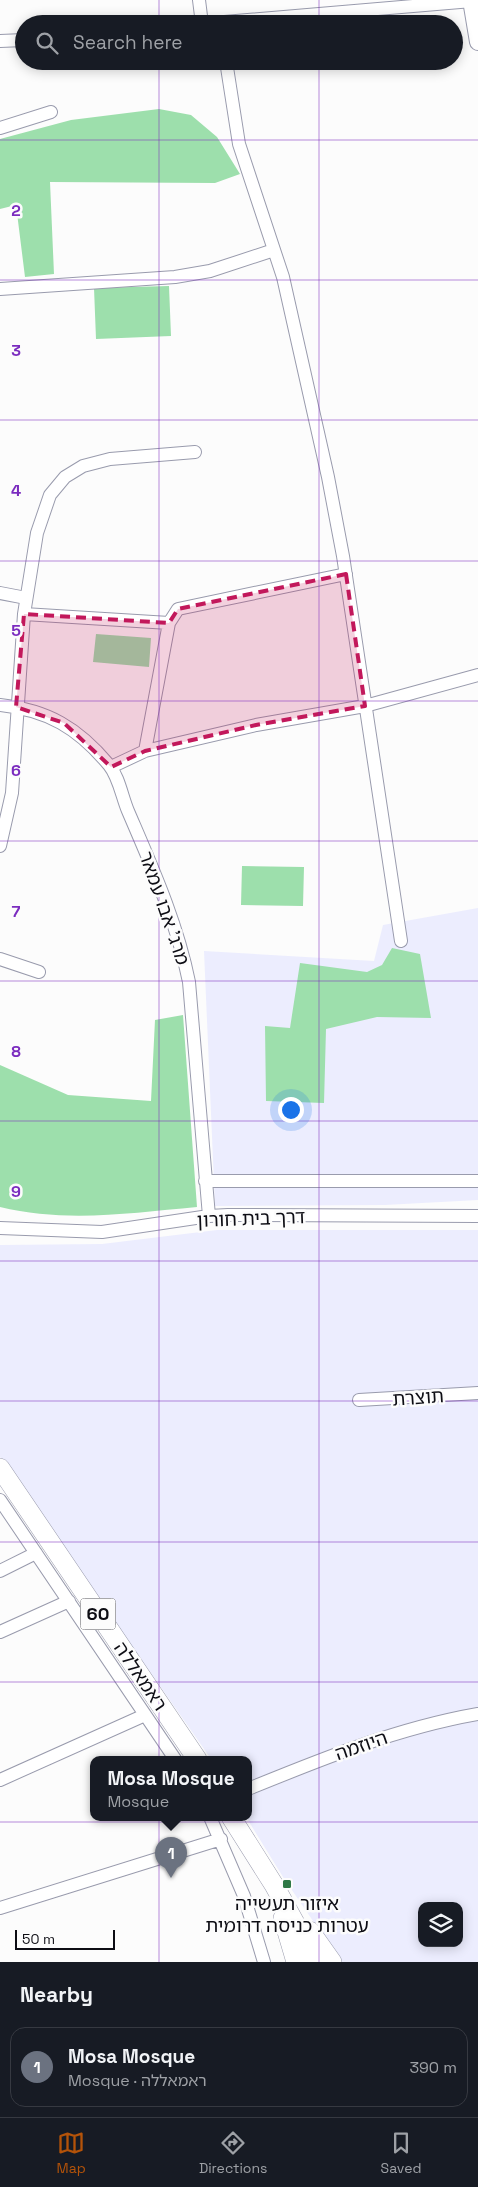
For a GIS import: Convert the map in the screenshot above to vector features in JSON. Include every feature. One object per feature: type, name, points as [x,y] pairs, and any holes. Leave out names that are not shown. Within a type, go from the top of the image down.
[{"type":"highway","name":"ראמאללה","points":[[0,1468],[195,1756]]},
{"type":"highway","points":[[234,1821],[274,1885],[310,1950],[314,1962]]},
{"type":"highway","points":[[274,1885],[296,1962]]},
{"type":"highway","points":[[274,1885],[332,1962]]},
{"type":"main road","points":[[471,0],[478,42]]},
{"type":"street","points":[[199,0],[201,15]]},
{"type":"street","points":[[308,15],[471,0]]},
{"type":"street","points":[[0,40],[15,40]]},
{"type":"street","points":[[227,70],[239,144],[283,277],[328,478],[346,574],[401,941]]},
{"type":"street","points":[[0,128],[51,112]]},
{"type":"street","points":[[0,289],[175,277],[210,271],[274,250]]},
{"type":"street","points":[[0,846],[12,793],[16,707],[26,598],[37,533],[50,495],[65,477],[83,466],[110,459],[148,454],[195,452]]},
{"type":"street","points":[[145,751],[169,623],[178,609],[346,574]]},
{"type":"street","points":[[0,593],[26,598]]},
{"type":"street","points":[[24,614],[169,623]]},
{"type":"street","points":[[111,767],[145,751],[256,725],[365,706],[478,675]]},
{"type":"street","name":"מרג' אבו עמאר","points":[[0,705],[40,712],[64,723],[90,744],[111,767],[167,902],[183,951],[189,982],[209,1216]]},
{"type":"street","points":[[0,960],[39,972]]},
{"type":"street","points":[[205,1181],[478,1180]]},
{"type":"street","name":"דרך בית חורון","points":[[0,1228],[102,1232],[209,1216],[478,1216]]},
{"type":"street","name":"דרך בית חורון","points":[[0,1223],[24,1230]]},
{"type":"street","name":"תוצרת","points":[[359,1400],[478,1392]]},
{"type":"street","points":[[0,1500],[173,1756]]},
{"type":"street","points":[[0,1571],[36,1553]]},
{"type":"street","points":[[0,1632],[69,1601]]},
{"type":"street","name":"היוזמה","points":[[252,1787],[363,1743],[432,1723],[478,1714]]},
{"type":"street","points":[[0,1780],[145,1715]]},
{"type":"street","points":[[212,1821],[244,1896],[264,1962]]},
{"type":"street","points":[[0,1908],[221,1839]]},
{"type":"highlighted area","points":[[346,574],[365,706],[256,725],[145,751],[111,767],[64,723],[16,707],[24,614],[169,623],[178,609]]},
{"type":"shaded area","points":[[478,908],[478,1200],[385,1205],[215,1206],[204,951],[374,961],[383,925]]},
{"type":"shaded area","points":[[217,1230],[478,1230],[478,1962],[341,1962],[283,1877],[248,1821],[252,1821],[252,1756],[209,1756],[0,1457],[0,1245],[102,1244]]},
{"type":"green space","points":[[159,109],[191,115],[217,137],[240,174],[215,183],[50,182],[54,274],[25,277],[16,205],[0,209],[0,139],[71,120]]},
{"type":"green space","points":[[169,286],[171,336],[96,339],[94,288]]},
{"type":"green space","points":[[96,634],[151,638],[149,667],[93,662]]},
{"type":"green space","points":[[242,866],[304,867],[303,906],[241,905]]},
{"type":"green space","points":[[392,948],[420,954],[431,1018],[377,1017],[326,1029],[324,1103],[266,1101],[265,1026],[290,1028],[300,963],[367,972],[382,965]]},
{"type":"green space","points":[[183,1015],[197,1207],[123,1214],[74,1216],[49,1215],[0,1207],[0,1065],[68,1095],[151,1101],[155,1020]]},
{"type":"place","name":"Mosa Mosque","points":[[171,1878]]},
{"type":"place","name":"איזור תעשייה עטרות כניסה דרומית","points":[[287,1884]]}]
